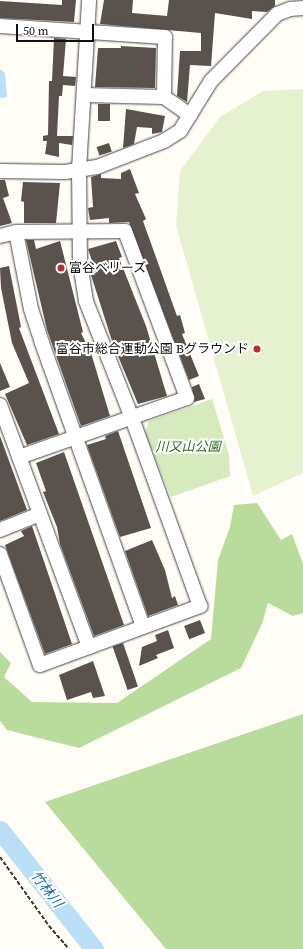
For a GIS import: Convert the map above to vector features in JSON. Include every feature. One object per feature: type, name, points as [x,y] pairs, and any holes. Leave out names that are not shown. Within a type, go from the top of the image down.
[{"type":"street","points":[[0,554],[40,665],[200,606],[132,418],[86,301],[80,264],[79,170],[89,0]]},
{"type":"street","points":[[0,171],[79,170],[97,167],[164,141],[180,131],[211,81],[277,14],[290,9],[303,8]]},
{"type":"street","points":[[0,26],[165,37],[164,97]]},
{"type":"street","points":[[84,95],[164,97],[190,115]]},
{"type":"street","points":[[0,236],[16,232],[125,231],[186,398],[19,457]]},
{"type":"street","points":[[16,232],[31,309],[143,627]]},
{"type":"street","points":[[0,406],[89,647]]},
{"type":"street","points":[[0,530],[40,514]]},
{"type":"path","points":[[0,857],[49,926],[69,949]]},
{"type":"green space","name":"富谷市総合運動公園 Bグラウンド","points":[[303,89],[303,473],[253,496],[176,225],[180,171],[220,117],[263,91]]},
{"type":"green space","name":"川又山公園","points":[[212,399],[229,455],[230,476],[171,497],[145,433],[149,421]]},
{"type":"green space","points":[[257,503],[281,540],[292,534],[303,564],[303,613],[293,616],[268,603],[262,624],[241,668],[79,748],[7,730],[0,721],[0,652],[11,663],[4,677],[32,702],[117,703],[211,639],[218,560],[230,527],[234,505]]},
{"type":"green space","points":[[303,714],[303,949],[166,949],[45,802]]},
{"type":"water","points":[[0,69],[5,73],[7,97],[0,98]]},
{"type":"building","points":[[62,0],[76,0],[74,22],[0,18],[0,1],[62,5]]},
{"type":"building","points":[[104,0],[133,0],[132,13],[167,16],[169,0],[275,0],[275,6],[267,12],[252,11],[252,19],[215,13],[211,66],[190,65],[187,102],[177,96],[180,51],[201,51],[201,33],[100,24]]},
{"type":"building","points":[[54,38],[66,39],[63,76],[76,77],[75,86],[63,85],[62,96],[59,96],[57,136],[73,136],[72,145],[59,143],[59,157],[45,154],[47,141],[43,141],[43,136],[48,135],[49,81],[52,81]]},
{"type":"building","points":[[121,46],[156,48],[155,88],[95,87],[98,48],[121,48]]},
{"type":"building","points":[[98,104],[110,104],[110,121],[98,121]]},
{"type":"building","points":[[126,109],[165,116],[162,132],[152,134],[152,128],[137,127],[134,144],[123,148]]},
{"type":"building","points":[[109,143],[112,152],[99,156],[97,147]]},
{"type":"building","points":[[130,169],[139,193],[135,194],[146,219],[143,221],[177,316],[180,315],[185,333],[182,334],[199,376],[189,380],[129,222],[109,223],[109,218],[90,220],[88,208],[93,207],[91,177],[101,174],[101,178],[121,179],[121,173]]},
{"type":"building","points":[[0,180],[5,180],[9,196],[3,198],[12,223],[0,226]]},
{"type":"building","points":[[23,182],[60,183],[56,223],[24,223],[24,202],[21,201]]},
{"type":"building","points":[[26,240],[34,240],[36,249],[60,241],[83,332],[81,333],[91,353],[110,416],[81,426],[47,330]]},
{"type":"building","points":[[116,241],[122,257],[119,258],[146,326],[167,396],[138,404],[113,344],[91,275],[96,273],[88,249]]},
{"type":"building","points":[[9,266],[21,327],[19,328],[59,434],[27,445],[5,394],[29,383],[12,343],[1,288],[0,268]]},
{"type":"building","points":[[0,363],[10,387],[0,391]]},
{"type":"building","points":[[199,384],[205,399],[194,402],[192,387]]},
{"type":"building","points":[[118,431],[151,528],[120,537],[87,445],[106,439],[105,436]]},
{"type":"building","points":[[0,436],[27,510],[0,521]]},
{"type":"building","points":[[64,452],[124,625],[94,636],[60,544],[57,527],[43,492],[46,491],[36,463]]},
{"type":"building","points":[[32,526],[72,644],[45,654],[5,545],[24,536],[21,531]]},
{"type":"building","points":[[152,540],[165,570],[172,598],[175,596],[178,605],[148,616],[125,551]]},
{"type":"building","points":[[200,620],[205,633],[189,639],[184,626]]},
{"type":"building","points":[[168,630],[174,648],[156,655],[158,658],[139,666],[142,647],[157,641],[155,635]]},
{"type":"building","points":[[123,643],[138,686],[128,690],[113,647]]},
{"type":"building","points":[[93,661],[105,696],[93,698],[91,692],[67,700],[59,675]]},
{"type":"waterway","name":"竹林川","points":[[0,830],[94,949]]},
{"type":"place","name":"富谷ベリーズ","points":[[61,268]]},
{"type":"place","name":"富谷市総合運動公園 Bグラウンド","points":[[257,349]]}]
